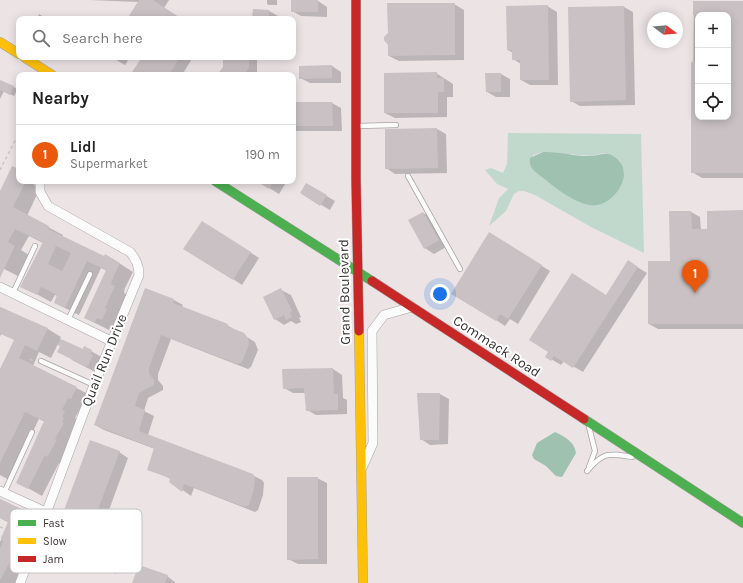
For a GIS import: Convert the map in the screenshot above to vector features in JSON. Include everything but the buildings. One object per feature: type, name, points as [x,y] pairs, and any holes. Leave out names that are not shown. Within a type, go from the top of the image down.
[{"type":"main road","name":"Grand Boulevard","points":[[356,0],[357,271],[362,468],[363,583]]},
{"type":"main road","points":[[0,42],[16,52]]},
{"type":"main road","points":[[29,60],[47,72]]},
{"type":"main road","name":"Commack Road","points":[[220,184],[357,271],[743,523]]},
{"type":"street","name":"Quail Run Drive","points":[[40,184],[40,192],[48,206],[123,247],[130,252],[139,265],[139,275],[111,341],[47,509]]},
{"type":"street","points":[[0,287],[111,341]]},
{"type":"street","points":[[362,468],[374,442],[372,331],[384,315],[412,307]]},
{"type":"street","points":[[2,492],[39,509]]},
{"type":"street","name":"Quail Run Drive","points":[[20,583],[24,573]]},
{"type":"lane","points":[[356,126],[396,125]]},
{"type":"lane","points":[[408,176],[460,269]]},
{"type":"lane","points":[[13,294],[35,246]]},
{"type":"lane","points":[[68,320],[90,274]]},
{"type":"lane","points":[[41,361],[94,385]]},
{"type":"lane","points":[[587,421],[595,443],[595,451],[587,471],[598,458],[608,454],[644,458]]},
{"type":"lane","points":[[2,492],[32,432]]},
{"type":"path","points":[[0,170],[16,139]]},
{"type":"shaded area","points":[[508,133],[641,134],[644,253],[591,227],[535,195],[524,191],[519,191],[514,194],[506,211],[489,226],[499,198],[508,189],[497,184],[485,170],[491,168],[503,173],[507,164]],"holes":[[[543,152],[592,156],[604,153],[614,156],[620,161],[624,171],[620,187],[612,198],[590,205],[570,197],[535,172],[533,155]]]},
{"type":"shaded area","points":[[543,152],[555,152],[580,156],[604,154],[612,155],[621,164],[624,172],[623,181],[619,189],[606,202],[598,205],[583,203],[561,192],[532,169],[530,158]]},
{"type":"shaded area","points":[[555,432],[571,442],[576,453],[562,477],[556,476],[546,466],[534,459],[532,455],[537,443]]},
{"type":"traffic: fast","points":[[220,184],[372,281]]},
{"type":"traffic: fast","points":[[584,419],[743,523]]},
{"type":"traffic: slow","points":[[0,42],[16,52]]},
{"type":"traffic: slow","points":[[29,60],[47,72]]},
{"type":"traffic: slow","points":[[359,331],[363,583]]},
{"type":"traffic: jam","points":[[356,0],[356,180],[359,331]]},
{"type":"traffic: jam","points":[[372,281],[584,419]]},
{"type":"place","name":"Lidl","points":[[695,293]]}]
